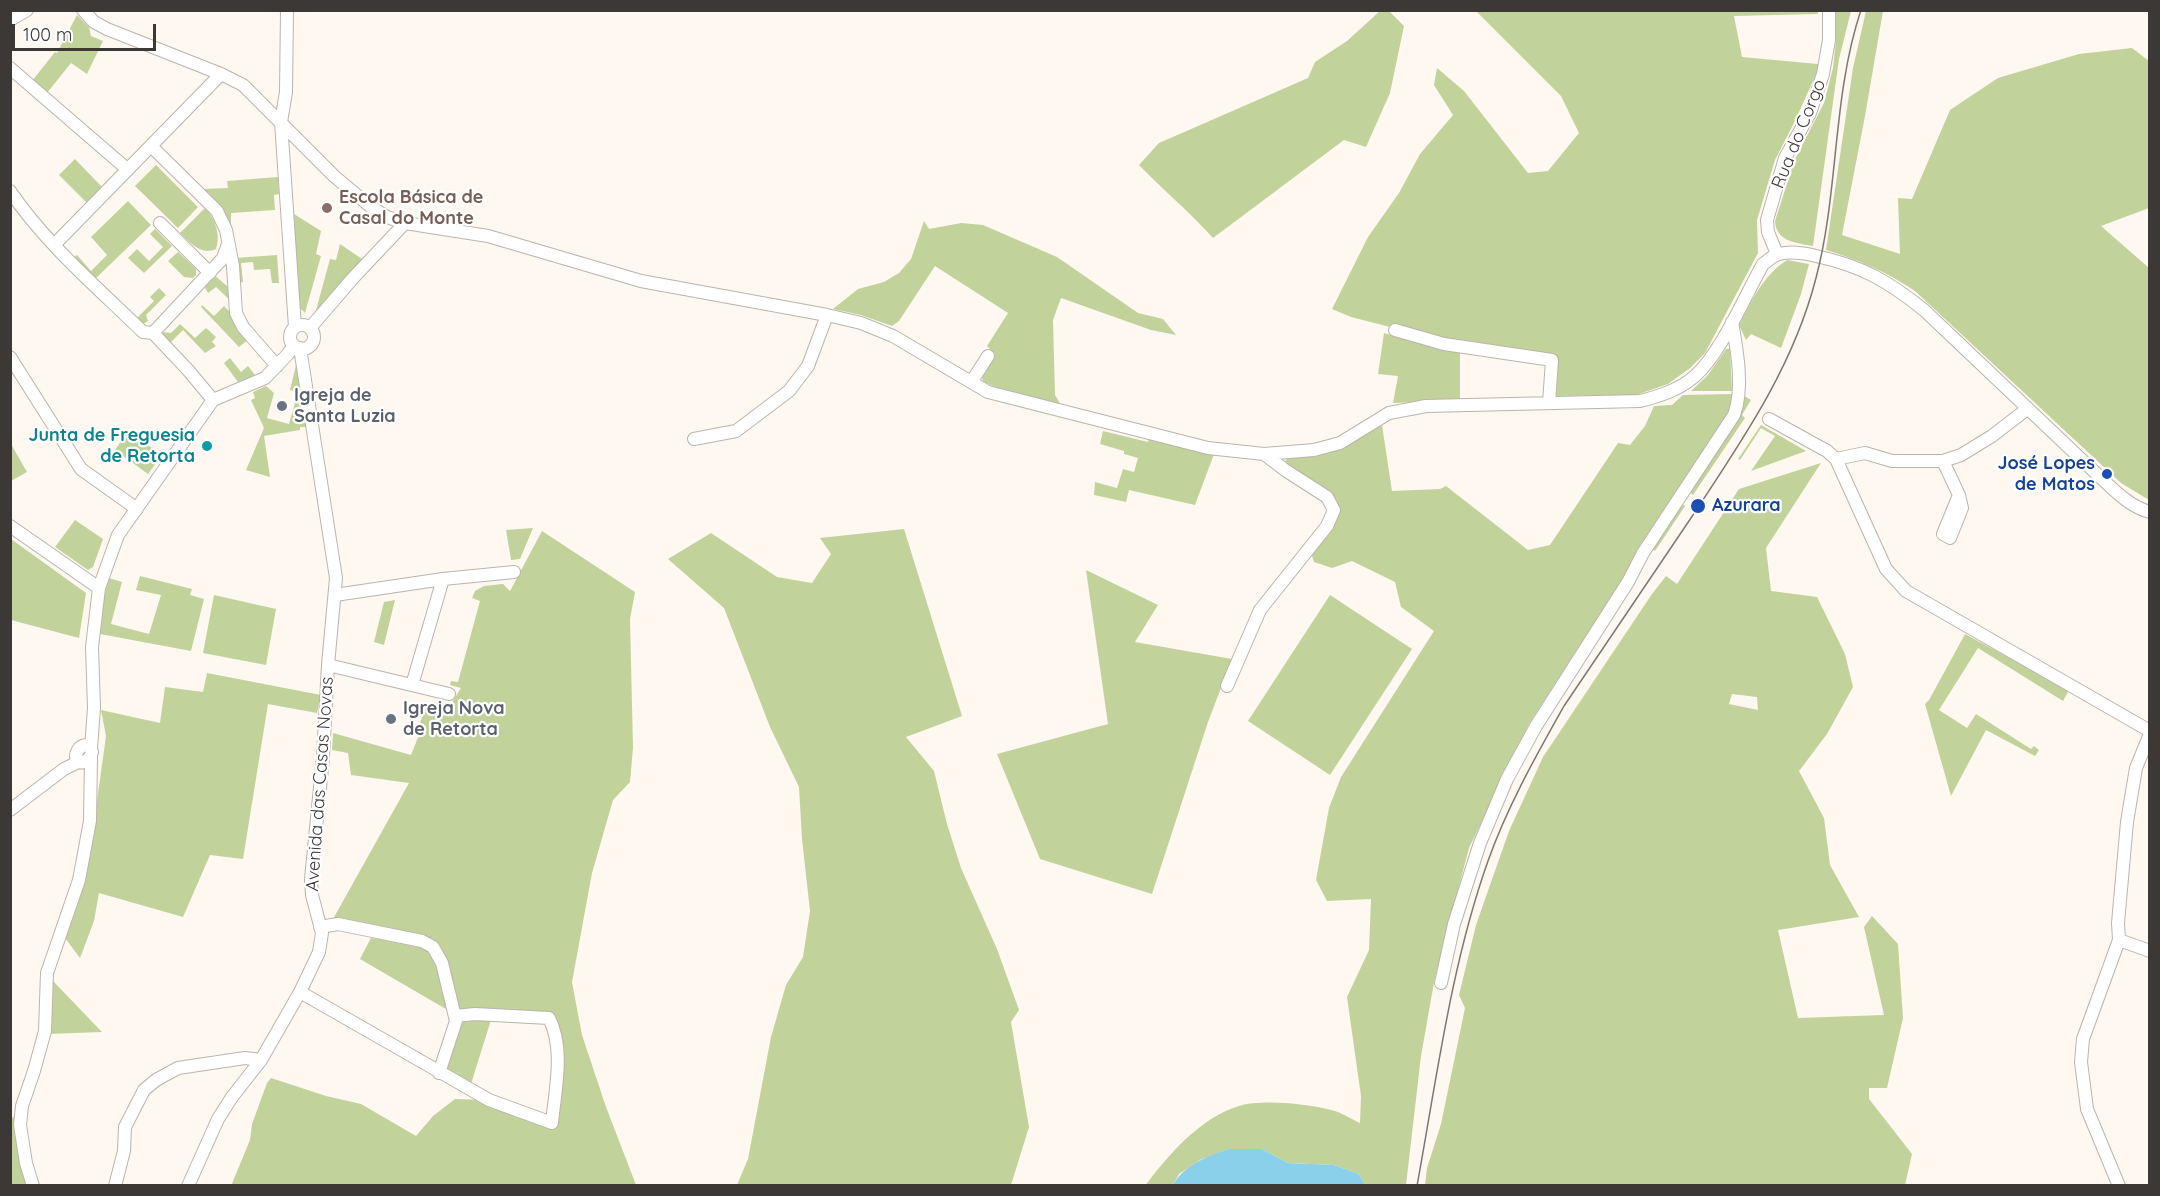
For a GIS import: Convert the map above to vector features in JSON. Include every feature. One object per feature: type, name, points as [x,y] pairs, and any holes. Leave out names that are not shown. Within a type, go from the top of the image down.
[{"type":"street","points":[[10,20],[27,10]]},
{"type":"street","points":[[83,10],[94,22],[107,29],[243,85],[334,176],[371,207],[387,217],[405,223],[488,236],[641,281],[861,323],[893,336],[988,392],[1208,448],[1264,454],[1314,450],[1340,443],[1389,413],[1426,406],[1641,401],[1669,393],[1695,376],[1711,359],[1763,264],[1777,254],[1793,252],[1837,260],[1870,272],[1901,291],[1924,310],[2118,494],[2150,513]]},
{"type":"street","points":[[287,10],[286,92],[281,122],[296,327]]},
{"type":"street","name":"Rua do Corgo","points":[[1777,254],[1768,232],[1767,220],[1785,158],[1810,113],[1823,74],[1829,40],[1829,10]]},
{"type":"street","points":[[10,68],[127,169]]},
{"type":"street","points":[[54,245],[221,74]]},
{"type":"street","points":[[150,146],[217,211],[226,230],[233,266],[237,313],[243,327],[277,366]]},
{"type":"street","points":[[10,191],[25,213],[54,245],[143,332],[153,333],[213,400]]},
{"type":"street","points":[[160,223],[210,273]]},
{"type":"street","points":[[310,328],[405,223]]},
{"type":"street","points":[[153,333],[210,273],[222,258],[228,244]]},
{"type":"street","points":[[694,439],[736,431],[789,390],[808,366],[827,315]]},
{"type":"street","points":[[1441,983],[1454,924],[1480,843],[1512,770],[1536,726],[1628,582],[1643,553],[1734,415],[1738,404],[1738,362],[1732,322]]},
{"type":"street","points":[[303,325],[310,328],[314,335],[312,342],[307,347],[297,346],[291,333],[296,327],[303,325]]},
{"type":"street","points":[[1395,330],[1444,344],[1552,360],[1549,403]]},
{"type":"street","points":[[10,810],[83,755],[91,732],[94,708],[92,647],[99,588],[118,535],[213,400],[265,378],[297,346]]},
{"type":"street","name":"Avenida das Casas Novas","points":[[188,1185],[225,1107],[261,1060],[300,992],[320,952],[322,941],[312,895],[311,879],[335,596],[334,562],[297,346]]},
{"type":"street","points":[[972,381],[988,356]]},
{"type":"street","points":[[10,357],[81,469],[137,509]]},
{"type":"street","points":[[1836,459],[1865,453],[1892,461],[1943,461],[1961,455],[1992,436],[2027,409]]},
{"type":"street","points":[[1769,419],[1827,450],[1836,459],[1886,569],[1906,591],[2150,732],[2136,768],[2127,822],[2118,923],[2119,940],[2083,1039],[2081,1062],[2087,1108],[2119,1185]]},
{"type":"street","points":[[1227,686],[1260,610],[1327,526],[1334,510],[1328,497],[1284,470],[1264,454]]},
{"type":"street","points":[[1943,461],[1959,495]]},
{"type":"street","points":[[10,526],[99,588]]},
{"type":"street","points":[[335,596],[443,579],[514,572]]},
{"type":"street","points":[[412,685],[443,579]]},
{"type":"street","points":[[328,665],[449,694]]},
{"type":"street","points":[[33,1185],[23,1144],[22,1106],[45,1031],[47,973],[79,880],[90,821],[92,777],[83,755]]},
{"type":"street","points":[[320,927],[338,924],[422,940],[432,947],[442,963],[456,1021],[439,1073]]},
{"type":"street","points":[[2119,940],[2150,951]]},
{"type":"street","points":[[300,992],[489,1100],[552,1123],[558,1058],[554,1026],[549,1018],[476,1014],[455,1016]]},
{"type":"street","points":[[115,1185],[124,1151],[125,1127],[144,1090],[156,1080],[178,1068],[245,1058],[261,1060]]},
{"type":"green space","points":[[1381,10],[1389,11],[1404,26],[1390,93],[1366,147],[1344,140],[1213,238],[1139,165],[1159,143],[1308,78],[1315,62],[1347,41]]},
{"type":"green space","points":[[1476,11],[1818,11],[1818,14],[1734,16],[1742,57],[1818,64],[1817,72],[1775,160],[1757,220],[1758,253],[1705,353],[1690,368],[1668,384],[1636,395],[1554,396],[1556,358],[1445,341],[1400,328],[1396,323],[1390,327],[1351,317],[1332,309],[1368,237],[1399,193],[1420,154],[1453,115],[1434,85],[1437,68],[1464,91],[1528,173],[1548,171],[1579,133],[1561,96]]},
{"type":"green space","points":[[1836,11],[1851,11],[1839,59],[1813,246],[1783,237],[1776,228],[1775,221],[1795,159],[1824,103],[1833,68]]},
{"type":"green space","points":[[1866,11],[1883,11],[1842,235],[1900,254],[1898,198],[1912,199],[1950,110],[1998,78],[2079,54],[2132,48],[2149,61],[2149,208],[2101,226],[2149,268],[2149,500],[2121,483],[1915,291],[1872,267],[1826,250],[1853,68]]},
{"type":"green space","points":[[77,15],[89,27],[91,36],[103,41],[87,74],[71,63],[47,93],[32,81],[55,52],[57,53]]},
{"type":"green space","points":[[75,159],[102,187],[87,203],[59,175]]},
{"type":"green space","points":[[156,165],[198,207],[178,228],[135,186]]},
{"type":"green space","points":[[278,177],[279,194],[274,195],[275,210],[231,213],[231,225],[221,208],[202,189],[228,188],[227,181]]},
{"type":"green space","points":[[128,201],[151,225],[95,279],[73,258],[77,255],[91,271],[107,255],[91,237]]},
{"type":"green space","points":[[205,208],[212,217],[217,233],[216,249],[211,251],[201,250],[180,233]]},
{"type":"green space","points":[[294,214],[321,231],[316,254],[321,256],[305,313],[298,306]]},
{"type":"green space","points":[[924,221],[929,229],[961,223],[983,225],[1057,257],[1138,313],[1163,319],[1176,335],[1151,330],[1061,298],[1053,320],[1055,395],[1061,405],[983,382],[982,376],[995,354],[987,346],[1008,313],[935,266],[899,321],[892,326],[861,315],[833,309],[858,289],[884,282],[899,273],[911,259]]},
{"type":"green space","points":[[155,229],[172,246],[144,273],[128,258],[137,249],[149,261],[163,247],[150,234]]},
{"type":"green space","points":[[340,244],[365,261],[315,314],[330,259],[336,260]]},
{"type":"green space","points":[[178,252],[196,269],[196,275],[193,278],[184,277],[168,261]]},
{"type":"green space","points":[[277,255],[279,283],[272,283],[270,269],[254,270],[253,262],[241,263],[243,282],[237,283],[235,258]]},
{"type":"green space","points":[[1787,260],[1809,264],[1801,294],[1781,348],[1751,334],[1746,340],[1739,325],[1765,281]]},
{"type":"green space","points":[[214,275],[233,291],[233,303],[216,287],[208,293],[204,286]]},
{"type":"green space","points":[[159,288],[166,295],[146,315],[148,321],[143,324],[124,308],[126,307],[137,318],[154,301],[150,297]]},
{"type":"green space","points":[[202,305],[214,316],[224,306],[250,338],[239,347],[201,307]]},
{"type":"green space","points":[[180,324],[195,338],[206,328],[216,337],[212,342],[216,346],[205,353],[183,330],[169,344],[161,335],[162,332],[171,333]]},
{"type":"green space","points":[[1384,333],[1441,349],[1460,351],[1460,400],[1393,403],[1398,376],[1378,374]]},
{"type":"green space","points":[[1726,349],[1730,349],[1732,391],[1691,391],[1708,375]]},
{"type":"green space","points":[[230,358],[241,372],[248,366],[255,375],[238,382],[224,363]]},
{"type":"green space","points":[[296,365],[306,427],[264,436],[270,477],[246,470],[264,428],[251,400],[255,398],[253,392],[266,386],[274,393],[267,418],[289,424],[298,392],[290,390]]},
{"type":"green space","points":[[1741,394],[1751,400],[1742,415],[1745,418],[1693,495],[1689,492],[1681,503],[1685,506],[1655,551],[1651,548]]},
{"type":"green space","points":[[1683,395],[1735,395],[1736,402],[1658,523],[1655,523],[1623,578],[1529,724],[1469,848],[1435,977],[1421,1056],[1406,1185],[1365,1185],[1359,1174],[1334,1165],[1288,1163],[1262,1149],[1228,1149],[1200,1160],[1179,1174],[1173,1185],[1145,1186],[1186,1138],[1211,1119],[1239,1106],[1285,1103],[1310,1106],[1335,1111],[1360,1123],[1361,1096],[1347,997],[1369,950],[1371,899],[1327,901],[1316,880],[1329,808],[1341,777],[1434,631],[1401,607],[1395,582],[1352,561],[1332,568],[1314,562],[1311,553],[1337,520],[1339,510],[1329,494],[1285,462],[1288,457],[1315,457],[1341,447],[1382,425],[1392,491],[1440,489],[1446,486],[1528,550],[1550,545],[1618,443],[1630,445],[1645,426],[1654,406],[1672,405]]},
{"type":"green space","points":[[1761,425],[1806,451],[1751,471],[1775,436],[1761,428],[1740,460],[1738,459]]},
{"type":"green space","points":[[128,431],[162,455],[148,474],[115,450]]},
{"type":"green space","points":[[1103,431],[1148,442],[1149,438],[1214,454],[1195,505],[1129,490],[1126,502],[1094,495],[1095,482],[1117,488],[1123,469],[1134,472],[1138,458],[1100,444]]},
{"type":"green space","points":[[11,444],[27,472],[10,481]]},
{"type":"green space","points":[[1821,463],[1766,548],[1771,591],[1817,597],[1845,654],[1853,687],[1827,734],[1799,771],[1824,818],[1830,865],[1859,917],[1778,930],[1798,1018],[1884,1015],[1864,927],[1872,916],[1898,944],[1903,1018],[1887,1088],[1869,1088],[1869,1099],[1912,1154],[1905,1185],[1425,1185],[1427,1168],[1441,1124],[1465,1008],[1459,995],[1476,925],[1509,831],[1543,757],[1652,594],[1666,576],[1677,584],[1739,489]],"holes":[[[1732,694],[1757,697],[1758,710],[1729,704]]]},
{"type":"green space","points":[[75,520],[103,539],[93,567],[88,570],[55,547]]},
{"type":"green space","points":[[533,528],[520,559],[511,560],[506,530]]},
{"type":"green space","points":[[904,529],[962,716],[906,737],[934,771],[961,868],[997,949],[1019,1010],[1011,1022],[1029,1127],[1011,1185],[737,1185],[748,1159],[771,1037],[786,985],[803,957],[810,911],[799,787],[770,727],[724,608],[668,559],[711,533],[777,577],[812,583],[831,554],[820,538]]},
{"type":"green space","points":[[542,531],[635,592],[630,619],[633,748],[630,782],[613,800],[592,873],[572,982],[582,1035],[606,1107],[636,1185],[231,1186],[250,1140],[252,1124],[267,1083],[271,1078],[326,1096],[361,1104],[416,1136],[433,1116],[455,1099],[489,1100],[551,1123],[558,1058],[549,1018],[455,1016],[432,947],[333,919],[409,783],[351,775],[348,753],[332,750],[333,733],[411,755],[426,707],[436,710],[438,704],[449,707],[461,688],[450,685],[451,681],[458,682],[480,601],[472,598],[475,591],[484,586],[503,584],[510,591]]},
{"type":"green space","points":[[11,539],[86,593],[79,638],[11,620]]},
{"type":"green space","points":[[1086,570],[1158,605],[1135,642],[1232,659],[1208,722],[1152,894],[1040,859],[997,754],[1108,724]]},
{"type":"green space","points":[[140,576],[192,589],[190,595],[204,599],[191,651],[100,634],[102,604],[109,578],[122,582],[111,624],[149,634],[161,595],[136,590]]},
{"type":"green space","points":[[214,595],[276,609],[266,665],[203,653]]},
{"type":"green space","points":[[1330,595],[1412,649],[1330,775],[1248,721]]},
{"type":"green space","points":[[395,600],[384,645],[374,642],[384,602]]},
{"type":"green space","points":[[1965,634],[2069,690],[2063,701],[1978,648],[1939,710],[1967,728],[1976,714],[2031,749],[2034,746],[2039,750],[2035,756],[1986,730],[1951,796],[1925,704]]},
{"type":"green space","points":[[207,673],[321,695],[317,713],[268,704],[243,859],[210,855],[183,917],[99,893],[94,921],[80,958],[65,938],[87,873],[106,736],[101,710],[160,723],[165,687],[203,692]]},
{"type":"green space","points":[[371,938],[407,943],[426,950],[436,965],[451,1012],[360,959]]},
{"type":"green space","points":[[52,980],[102,1032],[48,1034]]},
{"type":"green space","points":[[491,1020],[470,1087],[446,1072],[463,1021]]},
{"type":"green space","points":[[16,1115],[29,1185],[11,1186],[11,1119]]},
{"type":"water","points":[[1228,1149],[1262,1149],[1288,1163],[1334,1165],[1359,1174],[1365,1185],[1173,1185],[1189,1167]]},
{"type":"tram line","points":[[1417,1186],[1446,1022],[1464,940],[1488,861],[1504,821],[1564,706],[1746,432],[1764,403],[1794,343],[1816,278],[1823,245],[1845,76],[1861,10]]},
{"type":"place","name":"Escola Básica de Casal do Monte","points":[[327,208]]},
{"type":"place","name":"Igreja de Santa Luzia","points":[[282,406]]},
{"type":"place","name":"Junta de Freguesia de Retorta","points":[[207,446]]},
{"type":"place","name":"José Lopes de Matos","points":[[2107,474]]},
{"type":"place","name":"Azurara","points":[[1698,506]]},
{"type":"place","name":"Igreja Nova de Retorta","points":[[391,719]]}]
